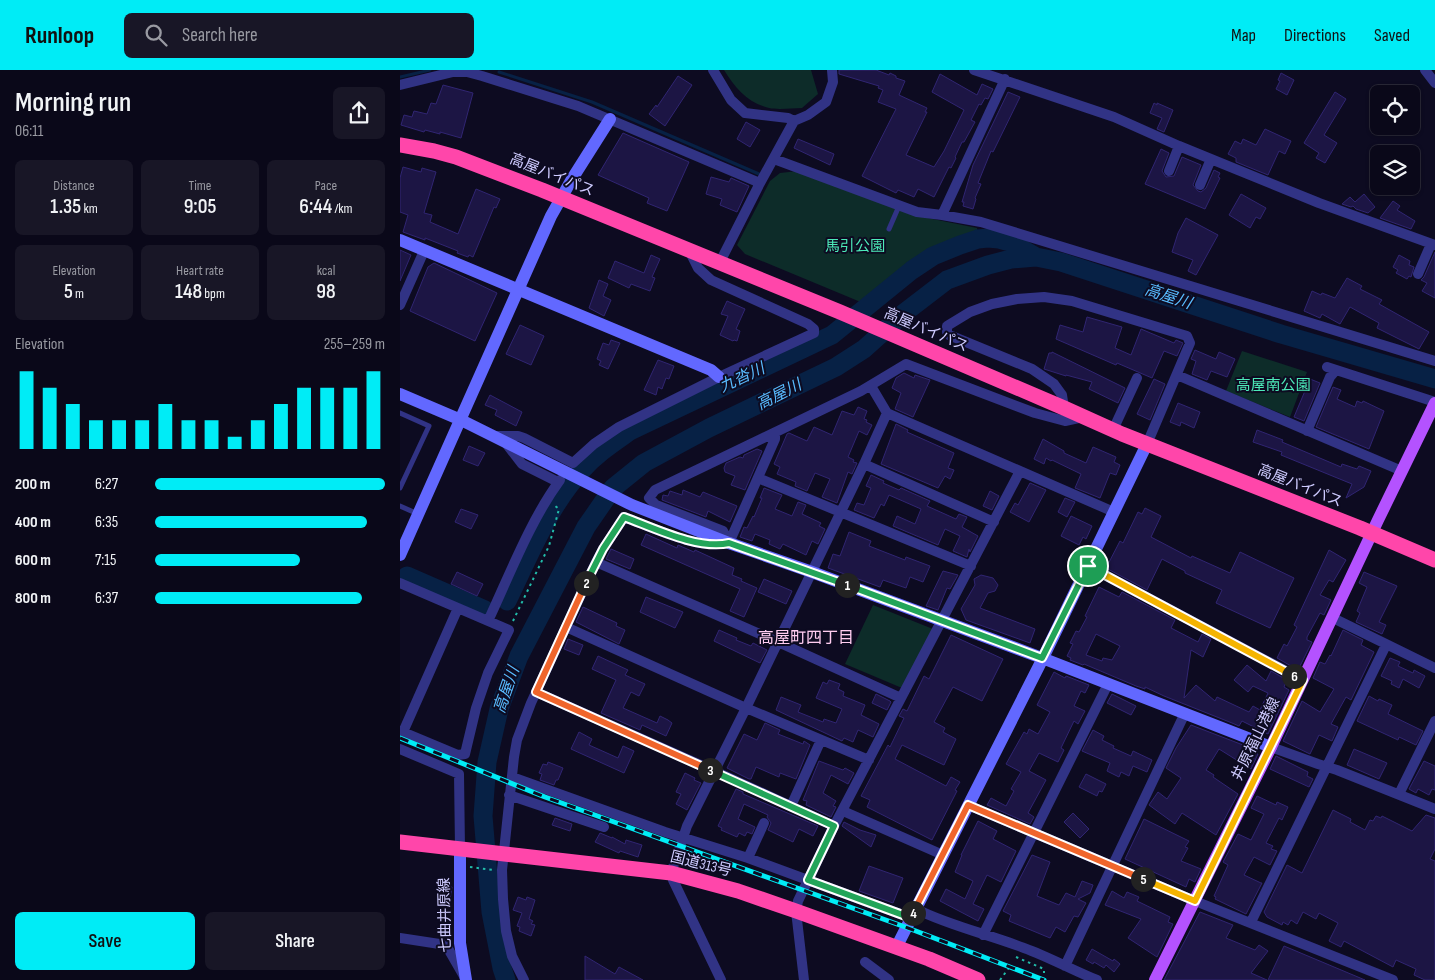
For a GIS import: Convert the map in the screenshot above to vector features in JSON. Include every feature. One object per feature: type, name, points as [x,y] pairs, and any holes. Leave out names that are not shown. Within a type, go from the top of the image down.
[{"type":"highway","name":"高屋バイパス","points":[[400,146],[434,151],[456,157],[561,198],[840,312],[1146,444],[1435,560]]},
{"type":"highway","name":"国道313号","points":[[400,842],[671,873],[738,891],[796,910],[897,946],[973,979]]},
{"type":"main road","name":"井原福山港線","points":[[1155,980],[1303,680],[1371,533],[1435,402]]},
{"type":"street","points":[[713,70],[731,100],[745,113],[788,118],[794,121]]},
{"type":"street","points":[[720,262],[794,121],[808,115],[826,102],[833,82],[832,70]]},
{"type":"street","points":[[974,70],[1114,117],[1179,146],[1319,203],[1433,244],[1418,274]]},
{"type":"street","points":[[1425,70],[1435,83]]},
{"type":"street","points":[[400,85],[453,72],[492,75],[578,106],[760,183]]},
{"type":"street","points":[[942,215],[1005,79]]},
{"type":"street","points":[[400,555],[551,216],[610,119]]},
{"type":"street","points":[[1169,171],[1179,146]]},
{"type":"street","points":[[774,159],[917,212],[981,222],[1435,361]]},
{"type":"street","points":[[1200,184],[1212,159]]},
{"type":"street","points":[[400,240],[712,370],[719,377]]},
{"type":"street","points":[[488,621],[546,500],[566,473],[594,444],[619,427],[719,377],[814,333],[814,329],[808,324],[711,280],[698,268],[688,249]]},
{"type":"street","points":[[400,305],[424,251]]},
{"type":"street","points":[[897,946],[1114,512],[1190,343],[1188,336],[1072,301],[1044,297],[1017,299],[992,304],[970,312],[947,326],[949,335],[1032,370],[1054,384],[1062,395],[1064,408]]},
{"type":"street","points":[[729,543],[723,531],[656,505],[649,498],[655,490],[871,386],[906,364],[1035,413],[1065,421],[1084,417]]},
{"type":"street","points":[[1307,430],[1330,377],[1331,369],[1435,402]]},
{"type":"street","points":[[1176,375],[1402,471]]},
{"type":"street","points":[[1113,430],[1137,378]]},
{"type":"street","points":[[871,386],[887,413],[1114,512]]},
{"type":"street","points":[[401,398],[461,420],[632,505],[729,543],[1042,658],[1435,809]]},
{"type":"street","points":[[721,980],[672,880],[671,873],[684,836],[714,771],[812,572],[887,413]]},
{"type":"street","points":[[729,543],[775,439],[775,433]]},
{"type":"street","points":[[492,436],[518,436],[524,438],[566,473]]},
{"type":"street","points":[[864,464],[994,522]]},
{"type":"street","points":[[804,980],[796,910],[808,880],[834,826],[1020,471]]},
{"type":"street","points":[[758,478],[971,566]]},
{"type":"street","points":[[524,980],[512,956],[506,931],[502,870],[509,795],[517,740],[536,692],[596,562],[624,517],[699,544],[719,545],[729,543]]},
{"type":"street","points":[[596,562],[901,698]]},
{"type":"street","points":[[1088,566],[1303,680]]},
{"type":"street","points":[[400,583],[458,608],[488,621],[509,630],[488,673],[465,754],[458,755],[402,731],[458,608]]},
{"type":"street","points":[[1333,618],[1435,668]]},
{"type":"street","points":[[566,628],[869,760]]},
{"type":"street","points":[[1251,922],[1386,645]]},
{"type":"street","points":[[983,935],[1108,684]]},
{"type":"street","points":[[536,692],[834,826]]},
{"type":"street","points":[[1065,966],[1185,713]]},
{"type":"street","points":[[1399,794],[1435,721]]},
{"type":"street","points":[[791,806],[821,740]]},
{"type":"street","points":[[400,749],[459,774],[464,849]]},
{"type":"street","points":[[449,770],[458,755]]},
{"type":"street","points":[[512,777],[808,880],[913,914],[994,937],[1046,956],[1097,980]]},
{"type":"street","points":[[509,795],[604,827]]},
{"type":"street","points":[[968,805],[1195,901],[1393,980]]},
{"type":"street","points":[[843,811],[943,856]]},
{"type":"street","points":[[748,858],[764,823]]},
{"type":"street","name":"七曲井原線","points":[[464,849],[460,943],[466,979]]},
{"type":"street","points":[[400,938],[446,945],[466,979]]},
{"type":"street","points":[[865,962],[889,980]]},
{"type":"lane","points":[[889,230],[899,206]]},
{"type":"lane","points":[[400,488],[429,426],[401,416]]},
{"type":"lane","points":[[400,506],[418,514]]},
{"type":"path","points":[[509,630],[549,546],[559,509],[557,508]]},
{"type":"path","points":[[465,866],[500,870]]},
{"type":"path","points":[[1013,961],[1015,955],[1044,969],[1044,973]]},
{"type":"path","points":[[1000,980],[1011,965]]},
{"type":"green space","points":[[724,70],[811,70],[818,94],[802,108],[781,109],[761,106],[748,99]]},
{"type":"green space","name":"馬引公園","points":[[798,171],[913,215],[977,228],[978,236],[956,239],[924,255],[863,303],[745,254],[737,245],[770,181],[780,173]]},
{"type":"green space","name":"高屋南公園","points":[[1242,351],[1307,372],[1290,417],[1226,391]]},
{"type":"green space","points":[[873,605],[933,629],[902,688],[845,664]]},
{"type":"building","points":[[839,70],[876,70],[889,75],[890,73],[896,76],[896,78],[905,81],[899,95],[927,108],[925,112],[927,112],[906,155],[934,167],[964,110],[932,92],[940,74],[977,95],[982,84],[993,89],[988,99],[985,98],[981,105],[979,104],[971,120],[975,122],[964,142],[962,142],[951,168],[949,167],[934,197],[918,189],[914,197],[898,190],[896,193],[862,176],[896,109],[878,102],[883,90],[878,88],[879,86],[839,74]]},
{"type":"building","points":[[1281,73],[1294,80],[1287,95],[1276,89]]},
{"type":"building","points":[[678,76],[692,85],[665,126],[649,114],[656,105],[657,107]]},
{"type":"building","points":[[443,85],[473,93],[461,138],[440,132],[440,134],[425,130],[424,132],[401,125],[404,115],[412,117],[414,111],[427,114],[431,103],[436,104]]},
{"type":"building","points":[[1008,92],[1020,97],[993,152],[991,151],[978,183],[981,184],[973,209],[963,206],[964,202],[962,202],[973,165]]},
{"type":"building","points":[[1335,92],[1346,99],[1324,135],[1337,143],[1325,163],[1316,158],[1319,153],[1304,143]]},
{"type":"building","points":[[1154,103],[1173,110],[1164,132],[1157,129],[1162,118],[1150,113]]},
{"type":"building","points":[[746,122],[760,130],[750,147],[737,139]]},
{"type":"building","points":[[1265,129],[1291,141],[1285,154],[1279,151],[1268,175],[1236,162],[1236,158],[1228,154],[1235,141],[1241,144],[1243,139],[1256,145]]},
{"type":"building","points":[[623,133],[689,162],[667,211],[647,203],[649,198],[598,175]]},
{"type":"building","points":[[798,139],[834,154],[830,165],[794,148]]},
{"type":"building","points":[[1161,149],[1169,153],[1162,171],[1166,177],[1174,176],[1182,157],[1201,165],[1193,185],[1198,191],[1201,192],[1206,188],[1214,170],[1220,173],[1218,177],[1220,178],[1205,209],[1145,184]]},
{"type":"building","points":[[403,167],[421,172],[422,168],[436,172],[424,213],[432,215],[430,222],[458,234],[476,189],[500,199],[496,208],[494,207],[473,257],[457,253],[458,251],[425,238],[425,240],[403,232],[408,215],[400,212],[400,178]]},
{"type":"building","points":[[711,177],[729,182],[731,178],[749,186],[737,212],[720,205],[722,199],[706,194]]},
{"type":"building","points":[[1241,194],[1266,208],[1260,219],[1256,217],[1250,228],[1229,215]]},
{"type":"building","points":[[1364,194],[1375,207],[1368,213],[1353,206],[1342,204],[1350,197],[1355,202]]},
{"type":"building","points":[[1393,201],[1400,206],[1397,210],[1415,221],[1411,229],[1380,218]]},
{"type":"building","points":[[1186,218],[1218,235],[1196,275],[1188,271],[1193,260],[1172,252],[1178,233]]},
{"type":"building","points":[[400,250],[411,255],[400,281]]},
{"type":"building","points":[[1435,252],[1435,298],[1422,291],[1427,283],[1421,280]]},
{"type":"building","points":[[651,255],[660,259],[652,277],[655,278],[650,291],[631,284],[629,288],[608,278],[615,261],[644,273]]},
{"type":"building","points":[[1399,255],[1410,261],[1409,265],[1414,267],[1411,277],[1409,276],[1407,279],[1396,273],[1398,270],[1393,267]]},
{"type":"building","points":[[434,263],[497,293],[475,341],[410,311],[428,267]]},
{"type":"building","points":[[1347,278],[1362,286],[1360,289],[1382,300],[1379,304],[1429,332],[1419,349],[1377,328],[1379,323],[1350,307],[1340,324],[1322,314],[1320,318],[1304,311],[1312,291],[1335,298]]},
{"type":"building","points":[[599,280],[608,284],[603,296],[611,300],[604,316],[589,308]]},
{"type":"building","points":[[727,301],[745,309],[736,329],[740,331],[737,341],[720,335],[728,316],[721,314]]},
{"type":"building","points":[[1087,317],[1122,327],[1115,348],[1131,355],[1141,329],[1174,343],[1176,340],[1183,343],[1177,356],[1164,351],[1152,378],[1117,363],[1116,365],[1056,339],[1060,325],[1083,332]]},
{"type":"building","points":[[520,325],[544,336],[531,365],[506,354]]},
{"type":"building","points":[[611,340],[620,343],[608,369],[599,365],[601,361],[597,359],[603,343],[609,345]]},
{"type":"building","points":[[1195,350],[1216,359],[1219,352],[1235,359],[1227,377],[1211,371],[1207,380],[1192,374],[1196,361],[1191,359]]},
{"type":"building","points":[[1052,352],[1125,388],[1118,403],[1089,389],[1092,382],[1044,369],[1049,353]]},
{"type":"building","points":[[658,360],[674,366],[669,379],[666,378],[662,389],[658,387],[656,395],[644,390]]},
{"type":"building","points":[[904,373],[914,378],[915,375],[930,380],[913,417],[895,409],[901,393],[892,388],[896,378]]},
{"type":"building","points":[[1154,379],[1165,384],[1150,420],[1137,414]]},
{"type":"building","points":[[1310,379],[1320,383],[1304,421],[1294,417]]},
{"type":"building","points":[[1333,387],[1341,390],[1337,399],[1355,407],[1357,401],[1362,403],[1363,401],[1384,411],[1369,449],[1316,427]]},
{"type":"building","points":[[490,395],[522,412],[516,426],[495,415],[497,410],[485,405]]},
{"type":"building","points":[[1178,403],[1200,412],[1194,428],[1181,422],[1180,426],[1170,422]]},
{"type":"building","points":[[858,407],[867,411],[864,419],[872,425],[867,435],[859,431],[848,457],[857,463],[852,474],[848,472],[837,503],[822,497],[830,479],[815,473],[807,491],[795,486],[796,482],[777,474],[780,467],[774,464],[787,434],[789,433],[807,441],[814,427],[832,435],[842,411],[854,415]]},
{"type":"building","points":[[896,424],[908,430],[907,432],[954,453],[948,468],[954,470],[950,479],[945,476],[938,488],[881,464]]},
{"type":"building","points":[[1257,430],[1341,467],[1342,464],[1357,469],[1359,466],[1371,471],[1364,487],[1346,498],[1352,484],[1281,455],[1282,452],[1253,442]]},
{"type":"building","points":[[1043,439],[1064,451],[1064,453],[1086,463],[1093,447],[1116,457],[1114,462],[1120,465],[1116,475],[1110,473],[1100,498],[1075,488],[1081,474],[1046,458],[1044,464],[1034,459]]},
{"type":"building","points":[[469,446],[485,453],[478,466],[463,460]]},
{"type":"building","points":[[757,449],[762,451],[745,490],[731,485],[735,476],[725,472],[726,463],[740,457],[743,458],[744,455]]},
{"type":"building","points":[[871,475],[884,481],[883,483],[899,490],[901,488],[930,501],[927,506],[956,519],[959,514],[967,517],[962,527],[978,536],[970,552],[969,549],[967,557],[953,551],[960,536],[945,529],[938,545],[893,526],[897,516],[915,524],[921,509],[889,495],[884,506],[881,504],[874,518],[854,510],[857,503],[864,505],[871,488],[866,486]]},
{"type":"building","points":[[1030,483],[1046,490],[1029,522],[1010,512],[1015,503],[1018,505]]},
{"type":"building","points":[[764,488],[782,495],[775,509],[792,516],[798,502],[806,505],[802,514],[821,523],[819,526],[825,529],[818,544],[812,541],[806,555],[783,544],[780,549],[769,544],[770,540],[755,534],[752,541],[740,537],[744,527],[747,528],[754,517]]},
{"type":"building","points":[[683,490],[700,497],[703,492],[737,506],[730,522],[708,511],[706,517],[662,500],[663,495],[668,496],[670,491],[682,495]]},
{"type":"building","points":[[990,491],[999,496],[992,510],[983,506]]},
{"type":"building","points":[[1065,498],[1075,502],[1067,517],[1058,512]]},
{"type":"building","points":[[1145,508],[1161,516],[1151,537],[1191,558],[1192,556],[1230,573],[1240,552],[1294,578],[1270,628],[1216,603],[1222,590],[1185,573],[1185,571],[1162,559],[1147,590],[1106,568],[1120,541],[1123,543],[1138,512],[1142,514]]},
{"type":"building","points":[[461,509],[478,515],[471,529],[455,522]]},
{"type":"building","points":[[1071,516],[1092,526],[1086,539],[1083,537],[1079,545],[1061,536]]},
{"type":"building","points":[[849,532],[871,541],[869,546],[905,560],[906,557],[930,566],[923,582],[910,577],[906,588],[883,580],[880,587],[828,568],[833,554],[840,556]]},
{"type":"building","points":[[646,534],[677,548],[678,545],[694,552],[695,550],[734,568],[732,575],[757,588],[744,617],[730,611],[740,589],[641,545]]},
{"type":"building","points":[[611,549],[634,559],[630,569],[606,559]]},
{"type":"building","points":[[1329,550],[1346,560],[1333,582],[1329,580],[1320,595],[1331,600],[1324,615],[1320,613],[1307,637],[1307,640],[1312,642],[1298,670],[1277,658],[1284,644],[1287,646],[1297,627],[1294,625]]},
{"type":"building","points":[[943,571],[958,575],[950,589],[947,588],[938,610],[926,606]]},
{"type":"building","points":[[457,572],[483,584],[477,596],[451,584]]},
{"type":"building","points":[[1364,572],[1397,586],[1379,622],[1386,625],[1382,634],[1356,622],[1360,613],[1357,611],[1367,587],[1359,583]]},
{"type":"building","points":[[981,575],[993,578],[998,585],[995,591],[988,593],[980,608],[1035,629],[1030,643],[966,620],[961,609],[975,585],[974,579]]},
{"type":"building","points":[[764,579],[792,591],[786,604],[758,592]]},
{"type":"building","points":[[1099,587],[1119,597],[1122,592],[1175,620],[1171,628],[1198,642],[1202,634],[1211,639],[1203,657],[1191,650],[1184,698],[1196,685],[1215,701],[1217,697],[1249,712],[1253,706],[1260,710],[1268,693],[1253,686],[1248,692],[1234,680],[1247,665],[1266,681],[1271,671],[1287,680],[1284,687],[1289,690],[1268,734],[1242,721],[1239,726],[1145,687],[1145,689],[1136,686],[1070,660],[1071,658],[1067,656],[1073,644],[1070,643],[1076,631],[1079,632],[1087,617],[1085,616]],"holes":[[[1096,634],[1120,646],[1112,660],[1103,658],[1102,661],[1086,655]]]},
{"type":"building","points":[[646,597],[683,612],[675,628],[640,612]]},
{"type":"building","points":[[583,607],[617,623],[616,626],[625,630],[619,644],[576,622]]},
{"type":"building","points":[[719,630],[737,638],[736,640],[751,646],[753,643],[767,650],[760,663],[714,641]]},
{"type":"building","points":[[1343,630],[1363,640],[1361,645],[1374,652],[1351,700],[1346,697],[1331,724],[1338,727],[1332,741],[1319,735],[1310,754],[1283,741],[1302,701],[1320,712],[1334,689],[1313,678],[1320,662],[1325,664],[1331,656]]},
{"type":"building","points":[[951,635],[1003,659],[982,701],[953,687],[934,722],[945,728],[943,732],[956,739],[944,765],[902,745],[895,759],[946,786],[951,777],[960,782],[932,840],[867,807],[870,800],[861,796],[888,745],[890,747],[904,718],[899,716],[903,709],[907,711],[924,676],[929,679]]},
{"type":"building","points":[[568,639],[583,645],[579,655],[564,649]]},
{"type":"building","points":[[598,656],[628,670],[625,675],[645,684],[639,696],[631,692],[623,708],[657,723],[660,716],[668,720],[672,723],[666,736],[642,725],[640,730],[601,713],[616,680],[592,669]]},
{"type":"building","points":[[1390,658],[1400,662],[1398,666],[1413,673],[1414,670],[1425,676],[1419,688],[1403,679],[1399,688],[1391,684],[1392,681],[1381,676]]},
{"type":"building","points":[[1054,672],[1065,678],[1066,676],[1089,685],[1085,693],[1081,691],[1074,706],[1085,711],[1078,724],[1074,721],[1061,748],[1064,750],[1058,762],[1039,753],[1029,771],[1046,780],[1028,813],[1034,817],[1030,824],[987,805],[991,798],[1006,806],[1014,791],[1011,789],[1021,772],[1006,764],[1024,732],[1027,734],[1029,729],[1038,734],[1050,712],[1037,705]]},
{"type":"building","points":[[829,680],[840,684],[838,689],[844,692],[843,696],[865,705],[861,715],[879,724],[873,737],[858,730],[853,742],[844,738],[842,741],[776,710],[781,697],[801,705],[798,712],[823,722],[824,719],[836,723],[842,709],[816,698],[823,682],[827,684]]},
{"type":"building","points":[[876,694],[891,702],[887,710],[872,703]]},
{"type":"building","points":[[1112,694],[1136,706],[1131,715],[1107,703]]},
{"type":"building","points":[[1369,696],[1392,705],[1388,714],[1423,731],[1416,745],[1399,737],[1398,740],[1357,721]]},
{"type":"building","points":[[765,723],[780,730],[778,734],[803,744],[804,741],[810,745],[796,779],[780,773],[779,777],[756,767],[751,779],[749,779],[727,768],[744,734],[757,740]]},
{"type":"building","points":[[1191,725],[1243,745],[1258,754],[1251,769],[1219,749],[1206,770],[1238,794],[1216,835],[1182,813],[1175,824],[1149,805],[1158,792],[1167,799],[1181,778],[1166,768]]},
{"type":"building","points":[[1093,730],[1104,736],[1102,740],[1114,746],[1113,748],[1131,756],[1133,751],[1152,760],[1147,772],[1133,766],[1129,776],[1121,772],[1119,777],[1107,771],[1110,763],[1082,751]]},
{"type":"building","points":[[579,732],[592,739],[589,745],[618,758],[623,746],[634,751],[624,773],[571,749]]},
{"type":"building","points":[[1354,749],[1387,763],[1379,779],[1347,765]]},
{"type":"building","points":[[1276,756],[1308,772],[1307,776],[1313,779],[1309,787],[1270,769]]},
{"type":"building","points":[[819,761],[843,770],[845,768],[854,773],[848,784],[831,775],[823,793],[836,801],[833,806],[836,807],[831,817],[806,805],[807,801],[803,800]]},
{"type":"building","points":[[1424,761],[1435,766],[1435,790],[1432,789],[1429,795],[1418,789],[1416,793],[1409,789]]},
{"type":"building","points":[[548,762],[563,768],[554,785],[540,780],[542,774],[539,773],[543,764],[547,765]]},
{"type":"building","points":[[685,773],[701,783],[687,810],[676,804],[681,794],[676,792]]},
{"type":"building","points":[[1086,774],[1106,784],[1102,792],[1099,791],[1097,796],[1079,787]]},
{"type":"building","points":[[736,789],[743,792],[743,794],[818,826],[813,836],[799,829],[793,842],[768,830],[771,823],[767,817],[768,815],[744,804],[738,819],[755,827],[752,834],[747,832],[745,836],[739,833],[737,837],[721,830],[722,828],[718,826]]},
{"type":"building","points":[[1257,796],[1276,805],[1277,802],[1288,807],[1282,820],[1279,818],[1266,843],[1273,846],[1271,849],[1277,851],[1270,865],[1254,857],[1244,875],[1262,883],[1246,914],[1215,899],[1216,897],[1214,896],[1228,865],[1223,862],[1238,834],[1251,840],[1264,814],[1251,808]]},
{"type":"building","points":[[1333,810],[1351,819],[1350,822],[1365,830],[1370,820],[1373,821],[1376,816],[1381,818],[1382,816],[1412,831],[1426,815],[1435,818],[1435,849],[1430,859],[1435,861],[1435,980],[1425,980],[1414,975],[1416,969],[1396,960],[1393,967],[1344,941],[1341,947],[1329,941],[1338,923],[1319,913],[1316,919],[1303,912],[1297,924],[1291,920],[1288,925],[1283,922],[1282,925],[1267,917],[1264,912],[1287,865],[1302,873]]},
{"type":"building","points":[[1073,813],[1089,829],[1080,838],[1064,822]]},
{"type":"building","points":[[555,818],[572,824],[570,831],[552,825]]},
{"type":"building","points":[[1144,819],[1189,841],[1185,847],[1188,848],[1181,861],[1201,869],[1195,882],[1189,879],[1186,887],[1125,859]]},
{"type":"building","points":[[978,821],[997,831],[993,839],[1016,851],[1001,882],[987,875],[973,904],[984,909],[978,921],[940,901],[946,889],[965,899],[973,881],[955,872],[961,855]]},
{"type":"building","points":[[844,822],[876,835],[871,847],[842,826]]},
{"type":"building","points":[[600,833],[625,844],[626,840],[642,845],[638,857],[620,851],[619,853],[595,842]]},
{"type":"building","points":[[1032,855],[1050,862],[1037,896],[1059,905],[1066,893],[1075,897],[1082,881],[1093,885],[1090,893],[1078,899],[1086,903],[1078,917],[1074,916],[1065,932],[1056,927],[1050,938],[1009,921],[1011,915],[1003,911]]},
{"type":"building","points":[[869,866],[903,878],[893,903],[859,891]]},
{"type":"building","points":[[441,886],[452,887],[449,906],[438,904]]},
{"type":"building","points":[[1112,891],[1124,898],[1127,892],[1139,897],[1137,901],[1170,917],[1168,922],[1173,924],[1157,957],[1128,938],[1141,919],[1105,905]]},
{"type":"building","points":[[518,897],[526,900],[527,897],[535,900],[529,919],[533,921],[531,924],[535,925],[531,936],[519,931],[520,927],[517,926],[522,913],[513,910]]},
{"type":"building","points":[[1200,912],[1233,925],[1226,938],[1255,950],[1259,945],[1268,951],[1251,973],[1267,980],[1164,980]]},
{"type":"building","points":[[1284,946],[1365,980],[1268,980]]},
{"type":"building","points":[[1092,949],[1113,961],[1114,959],[1120,964],[1114,972],[1106,965],[1104,968],[1086,960]]},
{"type":"building","points":[[585,956],[615,974],[619,967],[643,980],[585,980]]},
{"type":"waterway","points":[[400,77],[430,70]]},
{"type":"waterway","points":[[499,72],[592,102],[759,174]]},
{"type":"waterway","points":[[976,231],[990,234],[999,239]]},
{"type":"waterway","name":"九沓川","points":[[507,601],[540,532],[570,484],[593,459],[630,431],[832,335],[912,270],[933,256],[978,239],[988,238],[1010,242],[1036,257]]},
{"type":"waterway","name":"高屋川","points":[[506,980],[491,912],[483,816],[487,762],[499,709],[519,656],[586,527],[613,488],[644,463],[709,428],[836,367],[864,349],[904,313],[947,280],[1011,259],[1036,257],[1061,262],[1281,334],[1435,379]]},
{"type":"waterway","name":"九沓川","points":[[407,576],[485,610]]},
{"type":"railway","points":[[400,738],[545,797],[908,928],[1044,980]]},
{"type":"district","name":"高屋町四丁目","points":[[806,638]]},
{"type":"route","points":[[624,517],[699,544],[719,545],[729,543],[1042,658],[1088,566],[1303,680],[1195,901],[968,805],[911,918],[808,880],[834,826],[536,692],[596,562],[624,517]]}]
